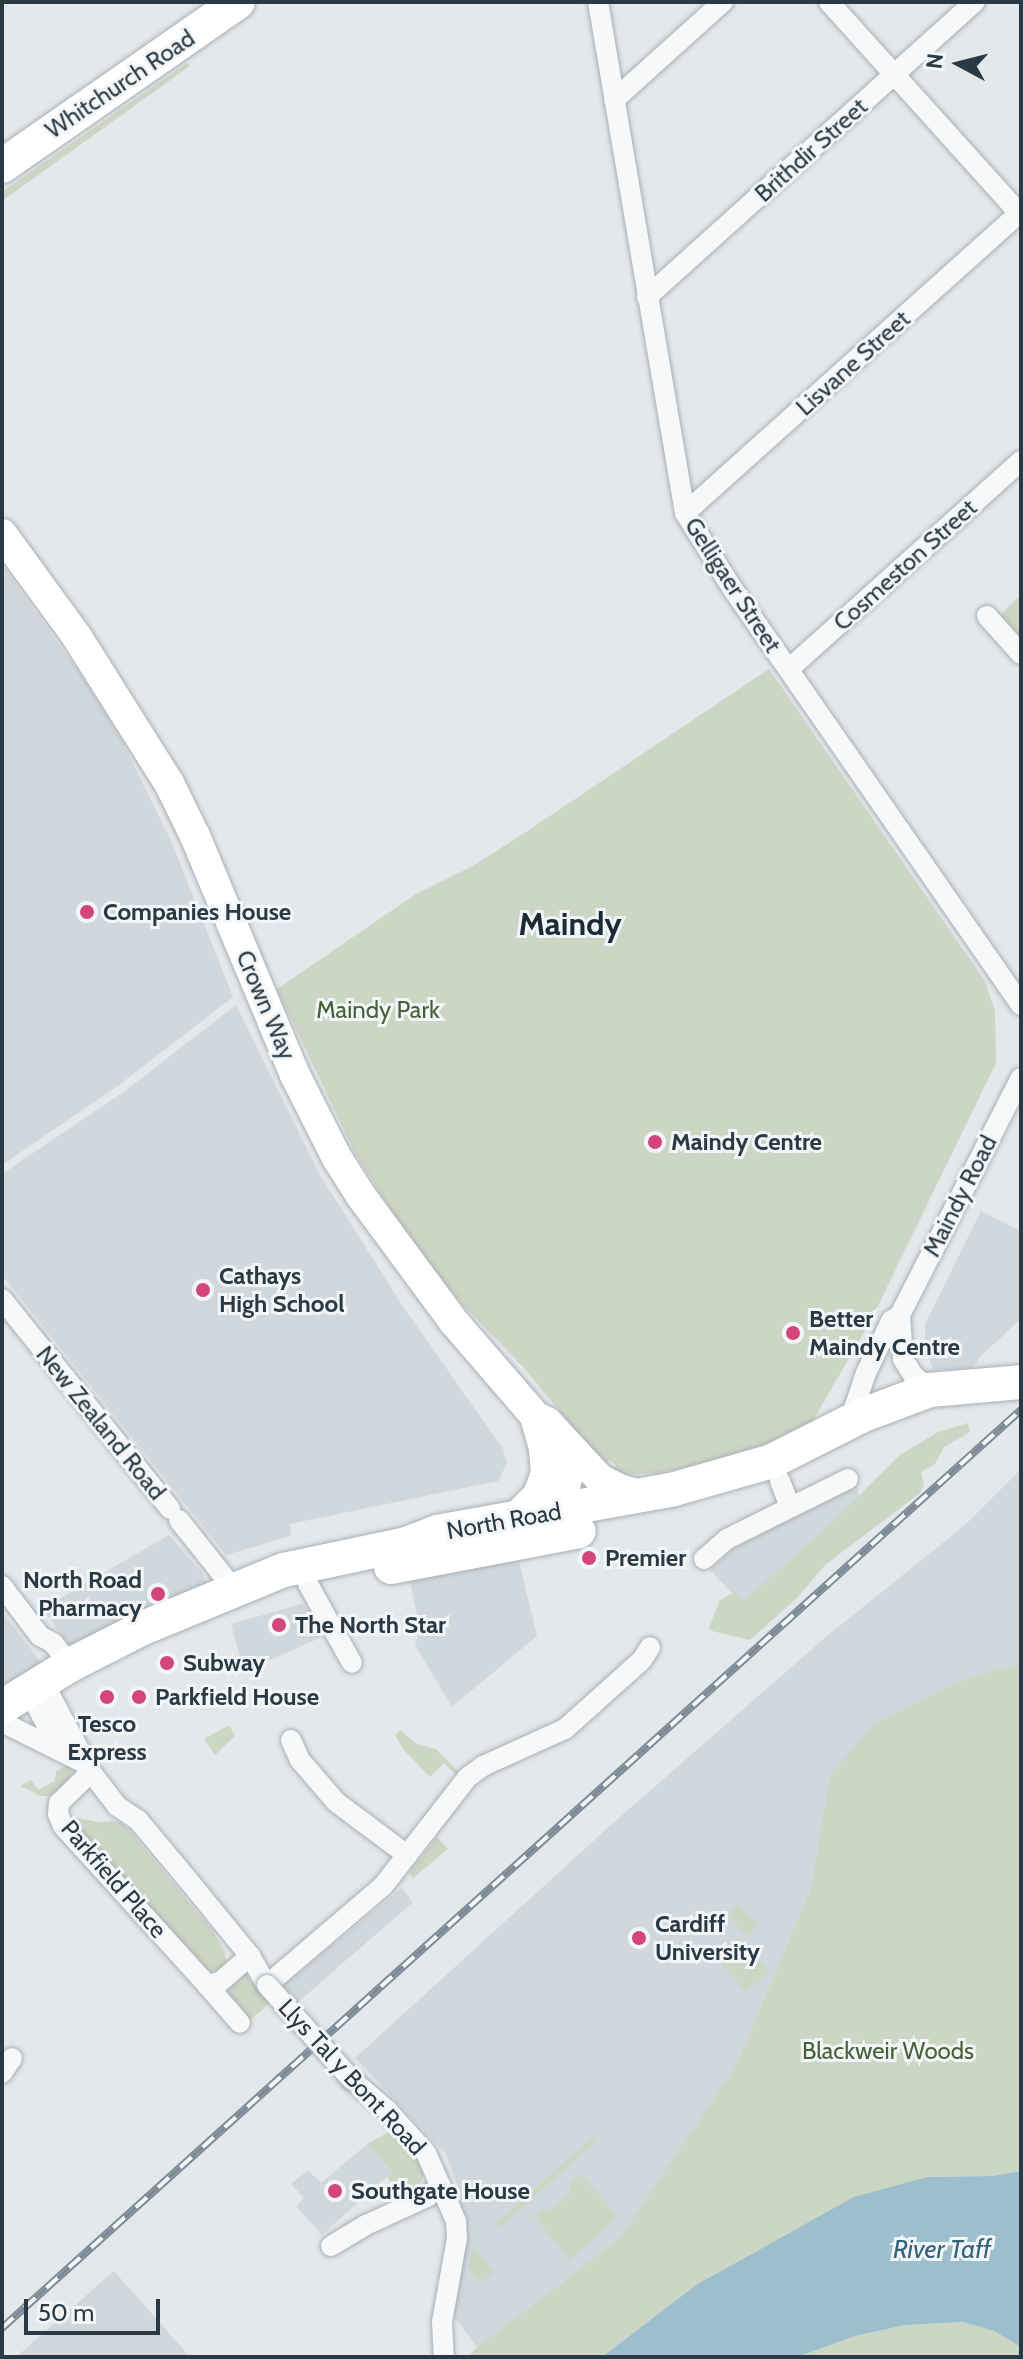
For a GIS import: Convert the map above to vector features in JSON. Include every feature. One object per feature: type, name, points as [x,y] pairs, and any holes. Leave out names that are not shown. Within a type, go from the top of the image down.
[{"type":"main road","name":"Whitchurch Road","points":[[2,166],[238,2]]},
{"type":"main road","name":"North Road","points":[[31,1702],[223,1612],[308,1584],[523,1529],[556,1513],[645,1496],[772,1461],[849,1423],[930,1390],[996,1390],[1021,1403]]},
{"type":"main road","name":"North Road","points":[[31,1702],[233,1588],[310,1563],[523,1529],[677,1512],[785,1494],[898,1425],[950,1409],[996,1390]]},
{"type":"street","name":"Gelligaer Street","points":[[598,2],[685,513],[1021,1005]]},
{"type":"street","points":[[614,100],[723,2]]},
{"type":"street","points":[[829,2],[1020,213]]},
{"type":"street","name":"Brithdir Street","points":[[647,297],[975,2]]},
{"type":"street","name":"Lisvane Street","points":[[685,513],[1020,213]]},
{"type":"street","name":"Cosmeston Street","points":[[789,669],[1021,461]]},
{"type":"street","name":"Crown Way","points":[[2,534],[77,637],[169,783],[195,836],[295,1075],[337,1158],[398,1249],[535,1416],[544,1448],[546,1473],[523,1529]]},
{"type":"street","points":[[987,616],[1021,654]]},
{"type":"street","name":"Maindy Road","points":[[849,1423],[866,1373],[891,1321],[900,1315],[1021,1078]]},
{"type":"street","name":"New Zealand Road","points":[[2,1299],[233,1588]]},
{"type":"street","points":[[900,1315],[903,1359],[913,1375],[930,1390]]},
{"type":"street","name":"Crown Way","points":[[535,1416],[547,1422],[600,1479],[622,1490],[645,1496]]},
{"type":"street","points":[[556,1513],[567,1479],[567,1446]]},
{"type":"street","points":[[704,1559],[785,1494],[848,1479]]},
{"type":"street","points":[[308,1584],[352,1663]]},
{"type":"street","points":[[2,1586],[40,1636],[53,1643],[31,1702],[59,1748]]},
{"type":"street","points":[[267,1985],[375,1893],[468,1777],[483,1766],[565,1729],[642,1660],[650,1647]]},
{"type":"street","name":"Parkfield Place","points":[[31,1702],[59,1748],[88,1768]]},
{"type":"street","name":"Parkfield Place","points":[[31,1702],[117,1806],[138,1820],[250,1956],[267,1985]]},
{"type":"street","points":[[291,1740],[300,1760],[336,1802],[407,1855]]},
{"type":"street","name":"Parkfield Place","points":[[88,1768],[62,1799],[58,1807],[59,1819],[240,2023]]},
{"type":"street","points":[[207,1985],[220,1982],[250,1956]]},
{"type":"street","name":"Llys Tal y Bont Road","points":[[267,1985],[351,2079],[387,2110],[426,2153],[456,2221],[457,2238],[442,2322],[444,2357]]},
{"type":"street","points":[[331,2246],[366,2225],[427,2197],[441,2185]]},
{"type":"shaded area","points":[[2,565],[81,675],[120,737],[172,843],[233,997],[119,1085],[2,1165]]},
{"type":"shaded area","name":"Cathays High School","points":[[236,1005],[320,1175],[402,1305],[503,1449],[507,1463],[498,1481],[290,1524],[291,1536],[226,1555],[2,1275],[2,1174],[125,1091]]},
{"type":"shaded area","points":[[981,1211],[1021,1231],[1021,1319],[980,1357],[973,1368],[933,1370],[925,1347],[925,1324]]},
{"type":"shaded area","name":"Cardiff University","points":[[1021,1469],[1021,1663],[967,1678],[831,1775],[811,1888],[736,2065],[620,2238],[477,2347],[453,2315],[465,2225],[459,2189],[445,2153],[355,2058],[612,1824],[827,1636],[966,1524]]},
{"type":"shaded area","points":[[857,1483],[860,1503],[746,1607],[710,1570],[734,1548]]},
{"type":"shaded area","points":[[169,1535],[203,1574],[207,1584],[149,1608],[73,1646],[69,1644],[42,1609]]},
{"type":"shaded area","points":[[519,1561],[537,1636],[452,1707],[415,1645],[420,1628],[409,1578]]},
{"type":"shaded area","points":[[301,1604],[307,1607],[324,1636],[244,1672],[231,1624]]},
{"type":"shaded area","points":[[2,1612],[43,1665],[2,1686]]},
{"type":"shaded area","points":[[402,1888],[413,1902],[297,2003],[283,1986]]},
{"type":"shaded area","name":"Southgate House","points":[[367,2144],[392,2172],[322,2235],[296,2206],[304,2198],[291,2184],[308,2170],[321,2183]]},
{"type":"shaded area","points":[[114,2271],[190,2357],[16,2357]]},
{"type":"green space","points":[[187,63],[190,66],[2,201],[2,192]]},
{"type":"green space","points":[[1021,595],[1021,638],[1000,615]]},
{"type":"green space","name":"Maindy Centre","points":[[769,669],[985,981],[995,1011],[996,1063],[871,1320],[811,1424],[768,1445],[710,1463],[657,1473],[621,1475],[612,1472],[616,1465],[609,1460],[605,1466],[524,1368],[460,1302],[401,1227],[354,1151],[277,989],[416,894],[471,867],[520,836]]},
{"type":"green space","points":[[968,1423],[970,1432],[944,1447],[935,1464],[921,1472],[924,1484],[920,1493],[825,1565],[798,1597],[750,1640],[712,1631],[709,1627],[720,1600],[735,1592],[744,1600],[825,1529],[900,1455],[938,1432]]},
{"type":"green space","name":"Blackweir Woods","points":[[1021,1663],[1021,2171],[993,2176],[928,2177],[696,2285],[602,2357],[468,2357],[620,2238],[736,2065],[811,1888],[830,1775],[874,1724],[967,1678]]},
{"type":"green space","points":[[229,1725],[235,1736],[215,1755],[204,1739]]},
{"type":"green space","points":[[400,1730],[417,1744],[436,1749],[458,1771],[455,1774],[444,1763],[430,1777],[403,1749],[395,1735]]},
{"type":"green space","points":[[72,1763],[71,1779],[52,1796],[41,1796],[20,1786],[31,1780],[38,1790],[55,1781],[56,1771]]},
{"type":"green space","points":[[65,1815],[97,1822],[118,1821],[129,1830],[213,1931],[225,1952],[226,1964],[218,1971],[206,1970]]},
{"type":"green space","points":[[437,1837],[448,1849],[413,1878],[409,1873]]},
{"type":"green space","points":[[738,1905],[758,1925],[747,1936],[727,1915]]},
{"type":"green space","points":[[740,1937],[769,1972],[746,1992],[716,1958]]},
{"type":"green space","points":[[245,1974],[271,2002],[248,2022],[225,1993]]},
{"type":"green space","points":[[392,2130],[416,2154],[425,2173],[415,2195],[406,2200],[387,2177],[392,2172],[367,2144]]},
{"type":"green space","points":[[593,2137],[596,2141],[499,2228],[496,2223]]},
{"type":"green space","points":[[581,2174],[618,2216],[570,2261],[534,2216],[541,2210],[552,2209],[569,2194],[570,2183]]},
{"type":"green space","points":[[473,2247],[494,2272],[480,2283],[468,2269]]},
{"type":"green space","points":[[963,2322],[994,2331],[1021,2347],[1021,2357],[797,2357],[855,2336],[905,2325]]},
{"type":"water","name":"River Taff","points":[[1021,2171],[1021,2347],[994,2331],[963,2322],[905,2325],[855,2336],[797,2357],[602,2357],[696,2285],[854,2197],[928,2177],[993,2176]]},
{"type":"railway","points":[[2,2328],[1021,1410]]},
{"type":"place","name":"Companies House","points":[[87,912]]},
{"type":"place","name":"Maindy Centre","points":[[655,1142]]},
{"type":"place","name":"Cathays High School","points":[[203,1290]]},
{"type":"place","name":"Better Maindy Centre","points":[[793,1333]]},
{"type":"place","name":"Premier","points":[[589,1558]]},
{"type":"place","name":"North Road Pharmacy","points":[[158,1594]]},
{"type":"place","name":"The North Star","points":[[279,1625]]},
{"type":"place","name":"Subway","points":[[167,1663]]},
{"type":"place","name":"Tesco Express","points":[[107,1697]]},
{"type":"place","name":"Parkfield House","points":[[139,1697]]},
{"type":"place","name":"Cardiff University","points":[[639,1938]]},
{"type":"place","name":"Southgate House","points":[[335,2191]]},
{"type":"district","name":"Maindy","points":[[570,924]]},
{"type":"park label","name":"Maindy Park","points":[[378,1010]]}]
